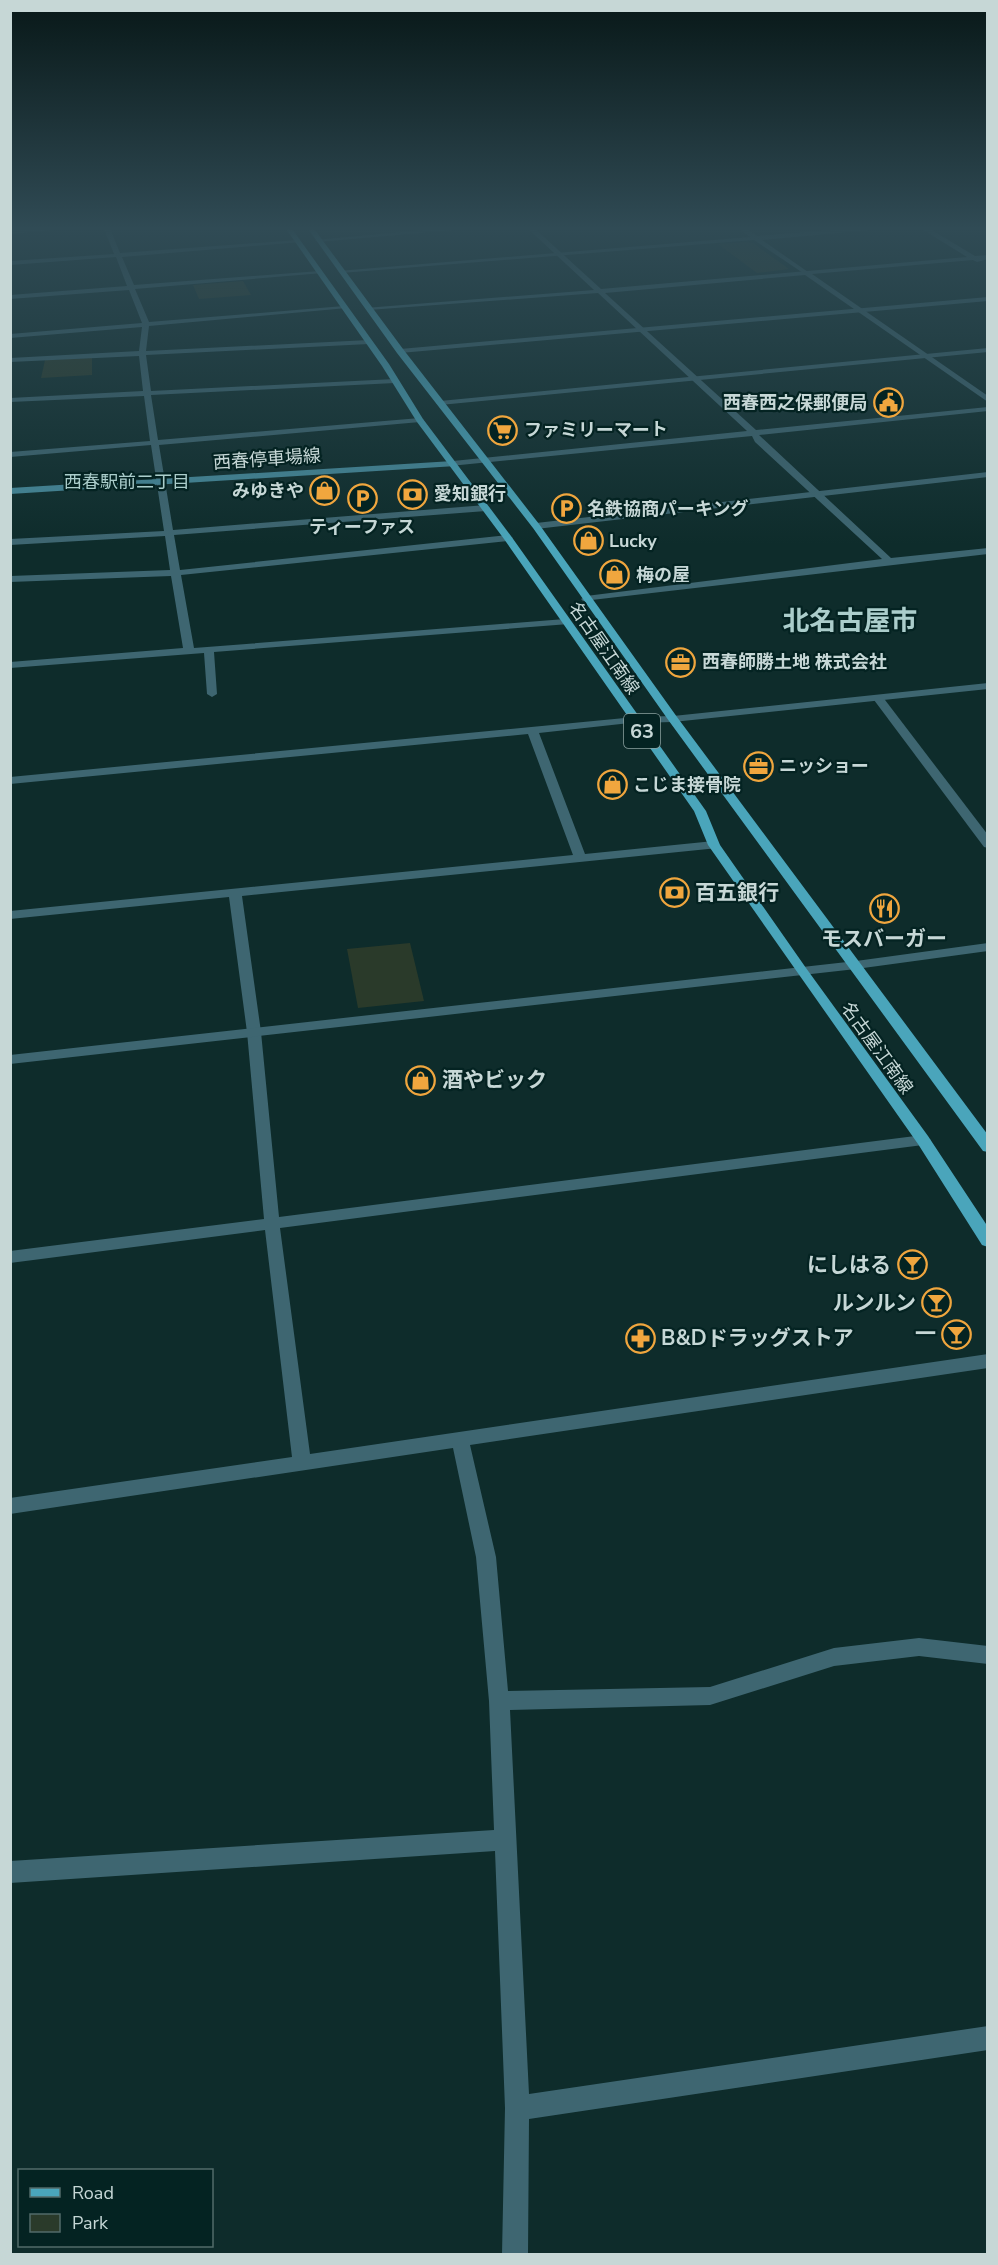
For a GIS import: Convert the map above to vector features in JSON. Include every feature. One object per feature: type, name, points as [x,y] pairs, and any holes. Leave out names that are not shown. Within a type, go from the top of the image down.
[{"type":"main road","name":"名古屋江南線","points":[[361,332],[420,420],[508,538],[700,811],[714,845],[801,971],[924,1140],[987,1241]]},
{"type":"main road","name":"名古屋江南線","points":[[386,332],[536,526],[673,719],[856,965],[987,1147]]},
{"type":"main road","name":"西春停車場線","points":[[10,491],[453,464]]},
{"type":"street","points":[[10,336],[59,332]]},
{"type":"street","points":[[145,332],[143,354],[147,393],[189,651]]},
{"type":"street","points":[[400,351],[621,332]]},
{"type":"street","points":[[643,332],[755,434],[758,440],[888,561]]},
{"type":"street","points":[[889,332],[987,400]]},
{"type":"street","points":[[10,360],[369,342]]},
{"type":"street","points":[[440,403],[987,350]]},
{"type":"street","points":[[10,400],[394,381]]},
{"type":"street","points":[[453,464],[987,409]]},
{"type":"street","points":[[10,455],[420,420]]},
{"type":"street","points":[[536,526],[987,474]]},
{"type":"street","points":[[10,542],[170,533],[486,508]]},
{"type":"street","points":[[10,579],[176,573],[508,538]]},
{"type":"street","points":[[586,599],[888,561],[987,551]]},
{"type":"street","points":[[10,665],[565,622]]},
{"type":"street","points":[[209,649],[212,694]]},
{"type":"street","points":[[10,781],[635,720],[673,719],[987,686]]},
{"type":"street","points":[[878,698],[987,844]]},
{"type":"street","points":[[533,731],[580,857]]},
{"type":"street","points":[[10,915],[714,845]]},
{"type":"street","points":[[235,892],[254,1032],[272,1224],[302,1463]]},
{"type":"street","points":[[10,1060],[856,965],[987,947]]},
{"type":"street","points":[[10,1257],[924,1140]]},
{"type":"street","points":[[10,1506],[987,1361]]},
{"type":"street","points":[[460,1440],[486,1557],[499,1701],[517,2108],[515,2254]]},
{"type":"street","points":[[499,1701],[710,1696],[834,1657],[920,1647],[983,1656],[987,1654]]},
{"type":"street","points":[[10,1872],[504,1840]]},
{"type":"street","points":[[517,2108],[987,2038]]},
{"type":"green space","points":[[92,358],[92,375],[41,378],[45,360]]},
{"type":"green space","points":[[410,943],[424,1001],[358,1008],[347,949]]},
{"type":"place","name":"西春西之保郵便局","points":[[888,403]]},
{"type":"place","name":"ファミリーマート","points":[[503,430]]},
{"type":"place","name":"みゆきや","points":[[325,491]]},
{"type":"place","name":"愛知銀行","points":[[413,494]]},
{"type":"place","name":"ティーファス","points":[[362,498]]},
{"type":"place","name":"名鉄協商パーキング","points":[[566,509]]},
{"type":"place","name":"Lucky","points":[[588,541]]},
{"type":"place","name":"梅の屋","points":[[615,575]]},
{"type":"place","name":"西春師勝土地 株式会社","points":[[681,662]]},
{"type":"place","name":"ニッショー","points":[[758,766]]},
{"type":"place","name":"こじま接骨院","points":[[612,785]]},
{"type":"place","name":"百五銀行","points":[[674,893]]},
{"type":"place","name":"モスバーガー","points":[[884,908]]},
{"type":"place","name":"酒やビック","points":[[421,1080]]},
{"type":"place","name":"にしはる","points":[[912,1265]]},
{"type":"place","name":"ルンルン","points":[[937,1303]]},
{"type":"place","name":"一","points":[[957,1334]]},
{"type":"place","name":"B&Dドラッグストア","points":[[640,1338]]},
{"type":"district","name":"西春駅前二丁目","points":[[127,482]]},
{"type":"district","name":"北名古屋市","points":[[850,621]]}]
